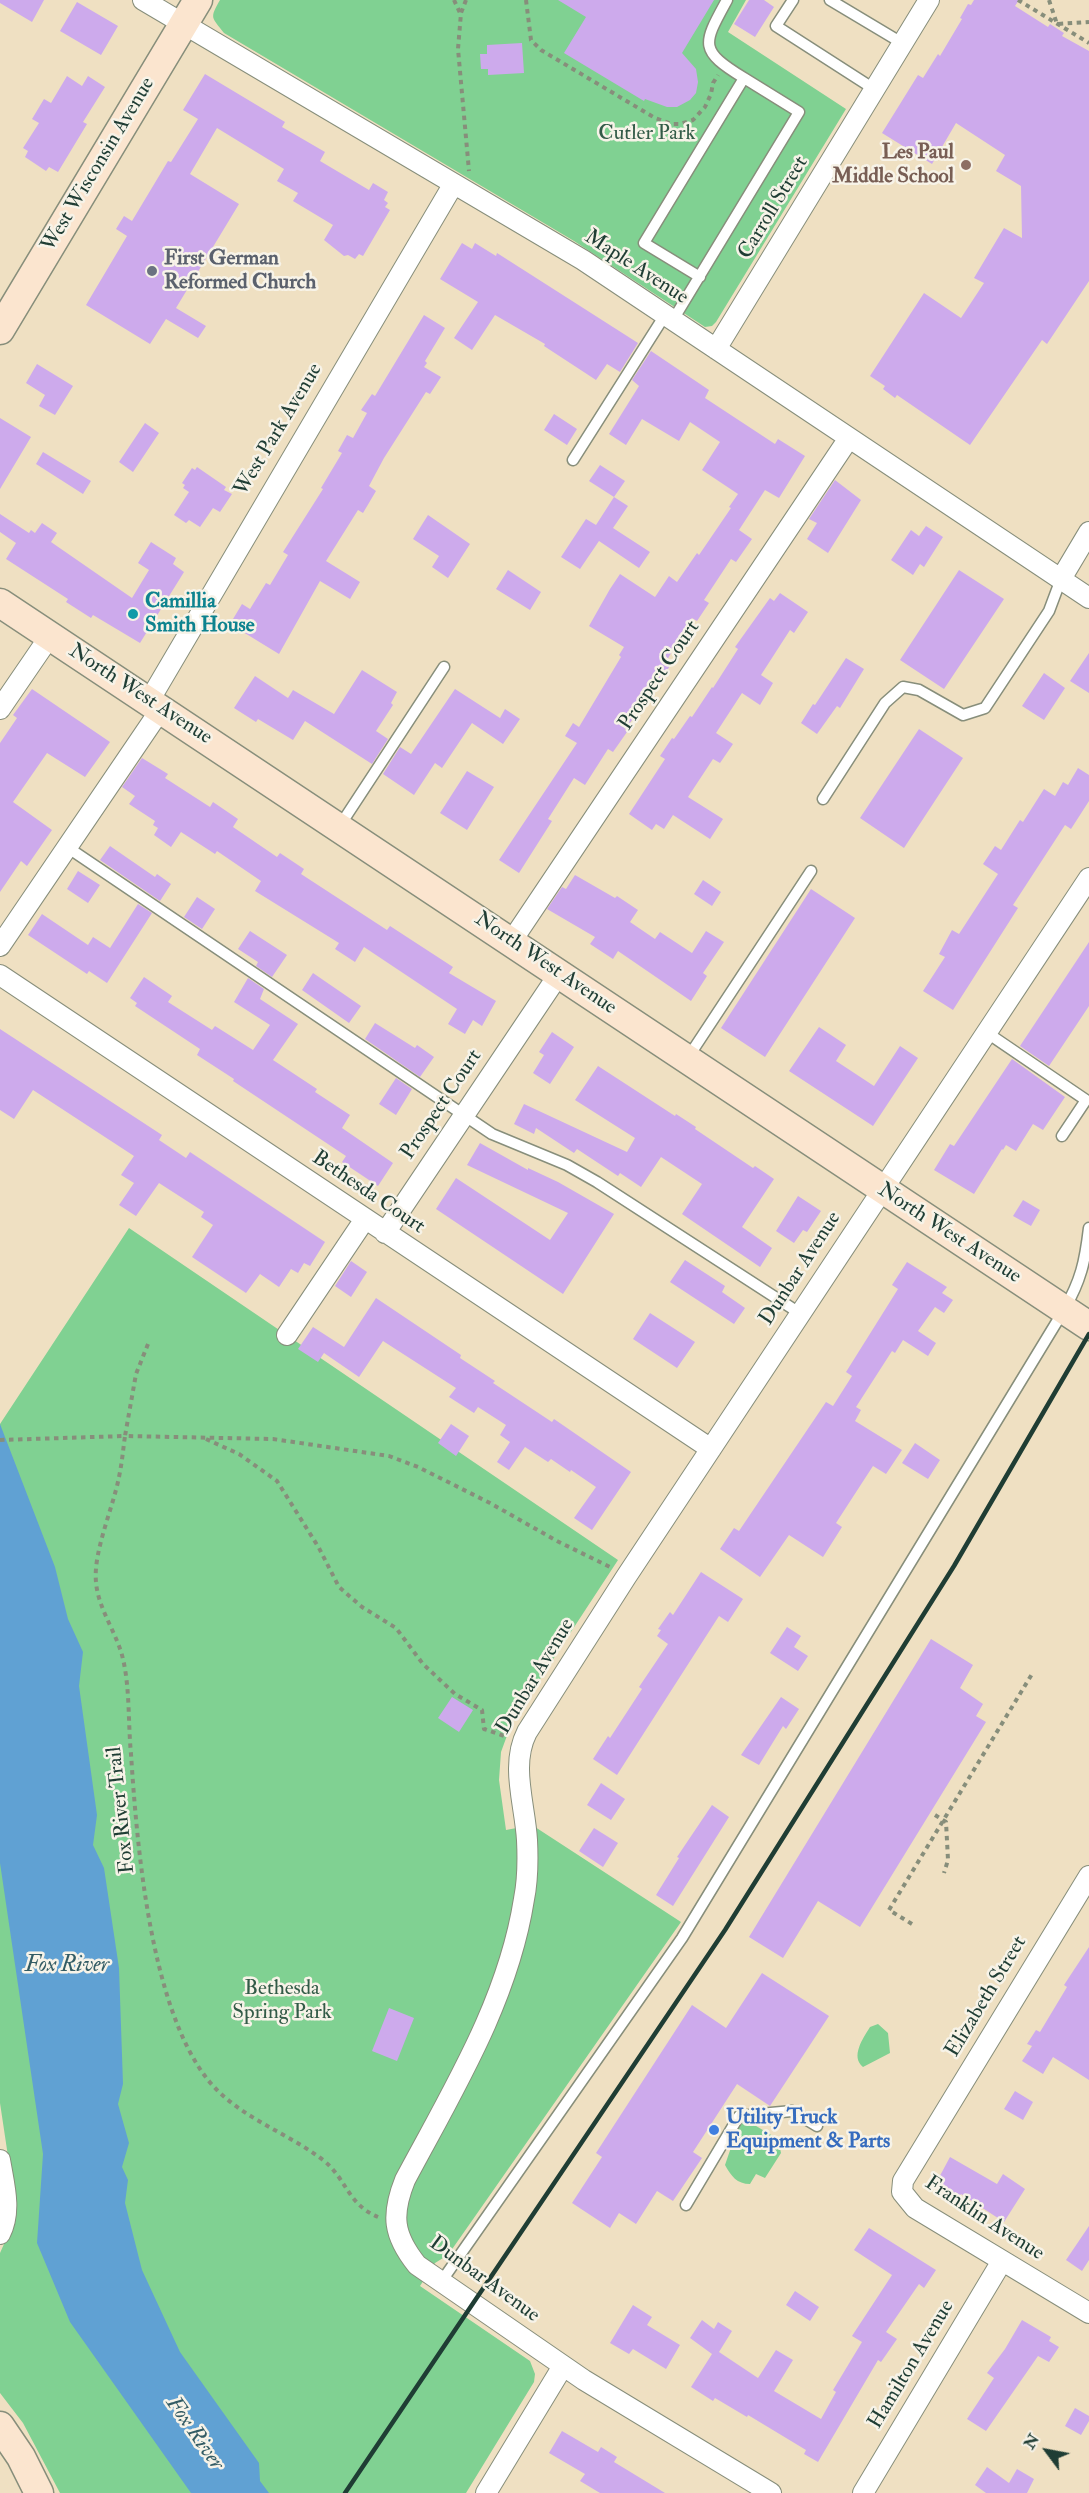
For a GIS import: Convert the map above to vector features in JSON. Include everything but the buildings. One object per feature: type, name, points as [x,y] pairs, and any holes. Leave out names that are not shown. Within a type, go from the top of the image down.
[{"type":"street","name":"Maple Avenue","points":[[143,0],[583,260],[1089,598]]},
{"type":"street","name":"West Wisconsin Avenue","points":[[0,330],[198,0]]},
{"type":"street","name":"Carroll Street","points":[[716,349],[929,0]]},
{"type":"street","name":"West Park Avenue","points":[[67,848],[155,705],[453,185]]},
{"type":"street","name":"Prospect Court","points":[[511,942],[849,438]]},
{"type":"street","points":[[1061,579],[1089,532]]},
{"type":"street","name":"North West Avenue","points":[[0,603],[687,1059],[881,1191],[1089,1326]]},
{"type":"street","points":[[0,709],[50,636]]},
{"type":"street","points":[[0,946],[67,848]]},
{"type":"street","name":"Dunbar Avenue","points":[[771,2493],[563,2366],[417,2265],[404,2250],[398,2235],[395,2216],[398,2199],[405,2180],[466,2067],[490,2014],[511,1957],[528,1874],[527,1839],[518,1757],[521,1742],[626,1577],[1089,878]]},
{"type":"street","name":"Prospect Court","points":[[385,1233],[559,974]]},
{"type":"street","name":"Bethesda Court","points":[[0,975],[711,1449]]},
{"type":"street","points":[[287,1335],[365,1219]]},
{"type":"street","name":"Elizabeth Street","points":[[927,2143],[1089,1876]]},
{"type":"street","name":"Franklin Avenue","points":[[927,2143],[903,2181],[902,2192],[905,2198],[915,2208],[1089,2313]]},
{"type":"street","points":[[0,2160],[5,2190],[2,2222]]},
{"type":"street","name":"Hamilton Avenue","points":[[863,2493],[1002,2261]]},
{"type":"street","points":[[486,2493],[563,2366]]},
{"type":"street","points":[[0,2426],[21,2457],[39,2493]]},
{"type":"lane","points":[[573,460],[669,317],[700,277],[799,112],[724,66],[712,56],[708,45],[711,30],[727,0]]},
{"type":"lane","points":[[793,0],[776,26],[874,89]]},
{"type":"lane","points":[[830,0],[902,43]]},
{"type":"lane","points":[[700,277],[644,243],[744,78]]},
{"type":"lane","points":[[823,799],[885,703],[903,687],[919,690],[963,715],[985,708],[1049,611],[1061,579]]},
{"type":"lane","points":[[339,827],[444,667]]},
{"type":"lane","points":[[67,848],[492,1134],[567,1165],[597,1182],[801,1314]]},
{"type":"lane","points":[[687,1059],[810,871]]},
{"type":"lane","points":[[986,1032],[1086,1100],[1062,1136]]},
{"type":"lane","points":[[441,2282],[682,1938],[1064,1310],[1076,1289],[1085,1265],[1089,1228]]},
{"type":"lane","points":[[686,2205],[739,2116],[792,2111],[817,2126]]},
{"type":"path","points":[[454,0],[460,13]]},
{"type":"path","points":[[466,0],[460,13],[458,49],[469,172]]},
{"type":"path","points":[[526,0],[531,40],[541,50],[667,123],[680,124],[693,120],[705,107],[713,83],[724,66]]},
{"type":"path","points":[[1018,0],[1089,43]]},
{"type":"path","points":[[1049,0],[1057,24]]},
{"type":"path","points":[[1057,24],[1089,22]]},
{"type":"path","name":"Fox River Trail","points":[[148,1344],[136,1374],[124,1436],[120,1476],[97,1562],[96,1582],[102,1605],[123,1660],[143,1873],[155,1946],[171,2009],[191,2054],[208,2080],[225,2099],[247,2115],[320,2158],[334,2169],[357,2205],[378,2217]]},
{"type":"path","points":[[0,1440],[124,1436],[273,1439],[389,1456],[418,1467],[490,1503],[557,1541],[601,1561],[626,1577]]},
{"type":"path","points":[[203,1438],[239,1454],[277,1481],[319,1548],[339,1587],[362,1607],[396,1628],[423,1664],[455,1694],[482,1710],[484,1729],[521,1742]]},
{"type":"path","points":[[912,1924],[889,1910],[1032,1674]]},
{"type":"path","points":[[935,1815],[946,1822],[948,1860],[944,1873]]},
{"type":"green space","name":"Cutler Park","points":[[220,0],[746,0],[728,32],[846,109],[716,322],[712,326],[705,327],[574,241],[224,33],[213,18]]},
{"type":"green space","name":"Bethesda Spring Park","points":[[129,1228],[618,1560],[512,1722],[501,1752],[499,1780],[506,1830],[532,1825],[681,1922],[448,2255],[435,2263],[420,2286],[530,2361],[535,2374],[534,2382],[466,2493],[60,2493],[23,2423],[0,2393],[0,2253],[12,2226],[15,2203],[0,2103],[0,1424]]},
{"type":"green space","points":[[878,2024],[888,2033],[890,2053],[863,2067],[858,2058],[859,2047],[870,2027]]},
{"type":"green space","points":[[744,2122],[751,2123],[778,2139],[781,2153],[765,2178],[756,2174],[750,2184],[741,2183],[735,2179],[725,2165],[738,2127]]},
{"type":"water","name":"Fox River","points":[[0,1424],[55,1567],[68,1619],[83,1652],[79,1686],[97,1815],[93,1845],[104,1868],[119,1968],[123,2084],[118,2104],[129,2143],[122,2167],[128,2180],[125,2203],[142,2270],[180,2352],[259,2463],[260,2481],[269,2493],[191,2493],[70,2322],[37,2243],[43,2154],[0,1863]]},
{"type":"railway","points":[[345,2493],[725,1930],[954,1566],[1089,1334]]},
{"type":"place","name":"Les Paul Middle School","points":[[966,165]]},
{"type":"place","name":"First German Reformed Church","points":[[152,271]]},
{"type":"place","name":"Camillia Smith House","points":[[133,614]]},
{"type":"place","name":"Utility Truck Equipment & Parts","points":[[714,2130]]}]
